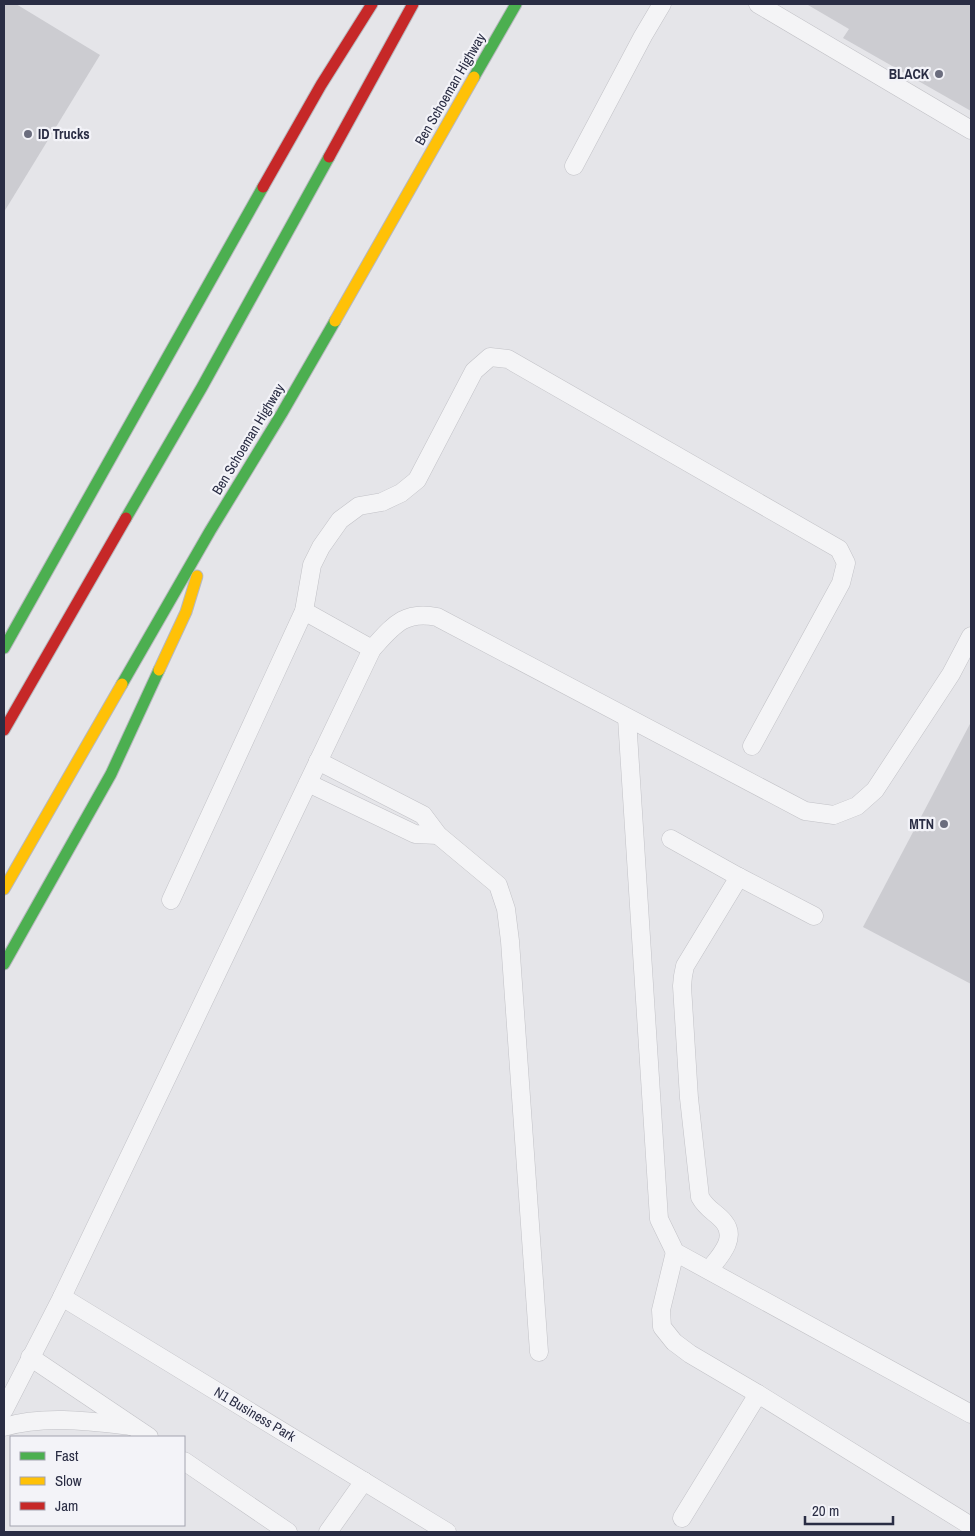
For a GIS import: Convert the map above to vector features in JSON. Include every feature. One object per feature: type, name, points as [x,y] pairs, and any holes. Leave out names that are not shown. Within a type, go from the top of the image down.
[{"type":"highway","points":[[4,648],[321,86],[372,4]]},
{"type":"highway","points":[[4,730],[202,387],[412,4]]},
{"type":"highway","name":"Ben Schoeman Highway","points":[[4,890],[210,532],[282,413],[516,4]]},
{"type":"highway","points":[[4,964],[111,774],[186,612],[210,532]]},
{"type":"lane","points":[[574,166],[662,4]]},
{"type":"lane","points":[[758,4],[971,130]]},
{"type":"lane","points":[[172,900],[304,610],[312,565],[321,547],[340,520],[359,506],[382,502],[401,493],[417,480],[474,371],[490,357],[508,359],[839,549],[846,563],[841,583],[752,746]]},
{"type":"lane","points":[[304,610],[372,649]]},
{"type":"lane","points":[[4,1410],[62,1297],[372,649],[396,623],[411,616],[424,614],[437,617],[805,811],[834,815],[857,806],[875,790],[951,674],[971,636]]},
{"type":"lane","points":[[627,718],[659,1219],[675,1252],[971,1414]]},
{"type":"lane","points":[[318,762],[423,815],[438,835],[498,885],[506,908],[539,1352]]},
{"type":"lane","points":[[308,783],[415,834],[438,835]]},
{"type":"lane","points":[[671,839],[814,916]]},
{"type":"lane","points":[[709,1270],[725,1249],[729,1233],[725,1223],[705,1206],[700,1197],[688,1098],[682,986],[685,966],[739,877]]},
{"type":"lane","points":[[675,1252],[661,1310],[662,1327],[674,1342],[690,1354],[971,1526]]},
{"type":"lane","name":"N1 Business Park","points":[[62,1297],[447,1532]]},
{"type":"lane","points":[[30,1357],[148,1436]]},
{"type":"lane","points":[[682,1518],[758,1394]]},
{"type":"lane","points":[[4,1427],[20,1422],[50,1420],[133,1426]]},
{"type":"lane","points":[[185,1462],[288,1532]]},
{"type":"lane","points":[[328,1532],[364,1481]]},
{"type":"building","name":"ID Trucks","points":[[4,4],[16,4],[100,55],[4,212]]},
{"type":"building","name":"BLACK","points":[[809,4],[971,4],[971,111],[843,38],[849,29]]},
{"type":"building","name":"MTN","points":[[971,722],[971,984],[863,927]]},
{"type":"traffic: fast","points":[[474,77],[516,4]]},
{"type":"traffic: fast","points":[[126,518],[202,387],[329,157]]},
{"type":"traffic: fast","points":[[4,648],[263,187]]},
{"type":"traffic: fast","points":[[122,684],[210,531],[282,413],[335,321]]},
{"type":"traffic: fast","points":[[4,964],[111,774],[159,670]]},
{"type":"traffic: slow","points":[[335,321],[474,77]]},
{"type":"traffic: slow","points":[[159,670],[186,612],[197,576]]},
{"type":"traffic: slow","points":[[4,889],[122,684]]},
{"type":"traffic: jam","points":[[263,187],[321,85],[372,4]]},
{"type":"traffic: jam","points":[[329,157],[413,4]]},
{"type":"traffic: jam","points":[[4,730],[126,518]]},
{"type":"place","name":"BLACK","points":[[939,74]]},
{"type":"place","name":"ID Trucks","points":[[28,134]]},
{"type":"place","name":"MTN","points":[[944,824]]}]
